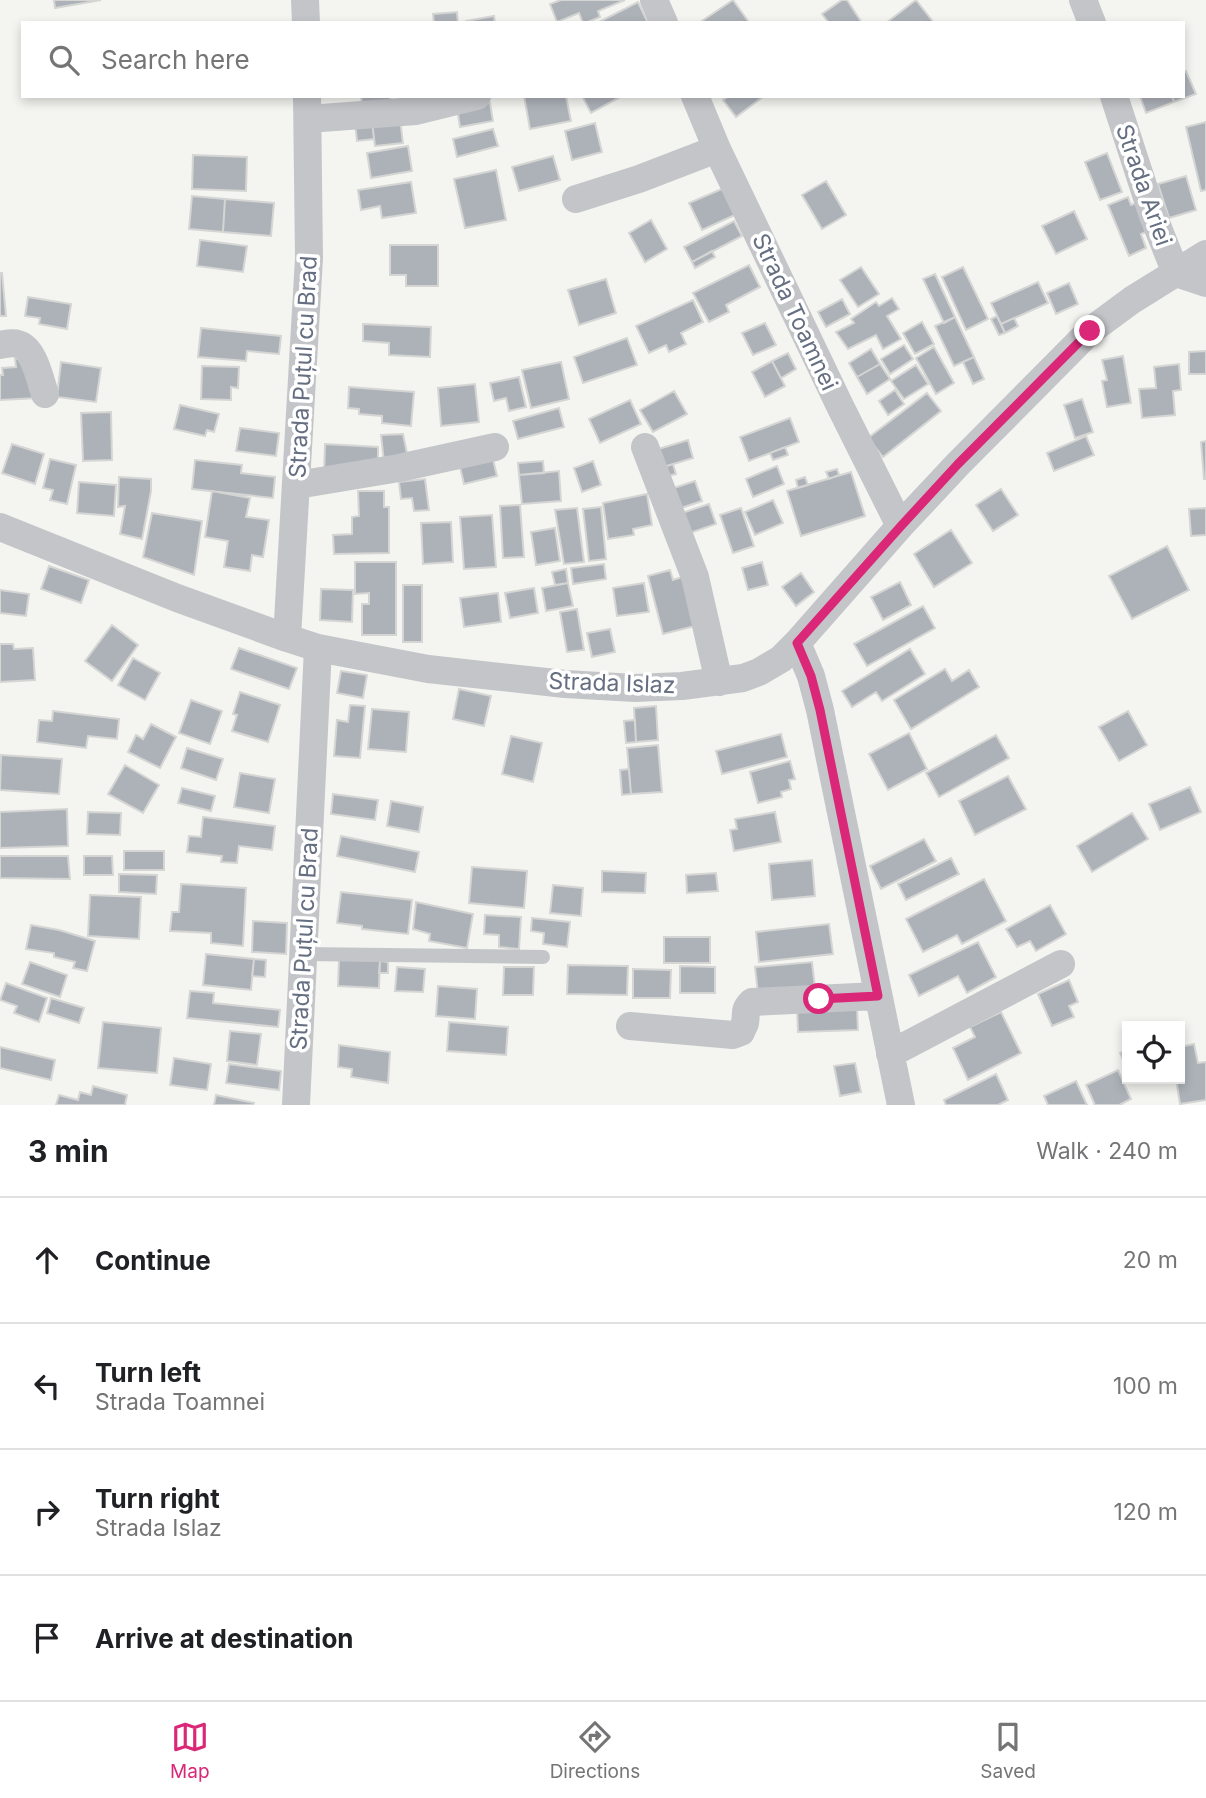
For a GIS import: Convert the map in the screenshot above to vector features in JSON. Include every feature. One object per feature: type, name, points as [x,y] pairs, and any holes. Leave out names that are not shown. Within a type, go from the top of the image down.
[{"type":"street","points":[[305,0],[306,21]]},
{"type":"street","points":[[654,0],[663,21]]},
{"type":"street","points":[[1083,0],[1091,21]]},
{"type":"street","points":[[308,107],[416,111],[469,98]]},
{"type":"street","name":"Strada Toamnei","points":[[696,98],[717,149],[840,406],[901,526]]},
{"type":"street","name":"Strada Ariei","points":[[1115,98],[1152,213],[1175,273]]},
{"type":"street","name":"Strada Puțul cu Brad","points":[[287,638],[309,258],[308,107]]},
{"type":"street","points":[[576,199],[639,179],[717,149]]},
{"type":"street","name":"Strada Islaz","points":[[0,527],[177,598],[318,648],[428,669],[565,684],[635,688],[682,686],[743,678],[781,659],[797,643],[958,464],[1090,331],[1132,300],[1206,254]]},
{"type":"street","points":[[1175,273],[1206,283]]},
{"type":"street","points":[[0,345],[17,343],[25,348],[33,358],[45,394]]},
{"type":"street","points":[[297,485],[399,468],[495,447]]},
{"type":"street","points":[[645,447],[695,577],[719,682]]},
{"type":"street","points":[[797,643],[811,676],[820,710],[901,1105]]},
{"type":"street","name":"Strada Puțul cu Brad","points":[[296,1105],[318,648]]},
{"type":"street","points":[[890,1054],[1061,964]]},
{"type":"street","points":[[630,1026],[733,1035],[741,1032],[747,1006],[752,1002],[878,996]]},
{"type":"lane","points":[[303,954],[543,957]]},
{"type":"building","points":[[54,0],[101,0],[55,8]]},
{"type":"building","points":[[561,0],[625,0],[598,11],[600,17],[590,21],[582,21],[579,13],[557,21],[550,4]]},
{"type":"building","points":[[733,0],[748,21],[702,21]]},
{"type":"building","points":[[842,0],[847,0],[861,21],[827,21],[822,14]]},
{"type":"building","points":[[916,0],[932,21],[889,21]]},
{"type":"building","points":[[638,2],[647,21],[601,21]]},
{"type":"building","points":[[457,12],[458,21],[434,21],[433,14]]},
{"type":"building","points":[[494,16],[495,21],[466,21]]},
{"type":"building","points":[[1185,71],[1196,94],[1185,98]]},
{"type":"building","points":[[361,98],[390,98],[391,101],[362,105]]},
{"type":"building","points":[[524,98],[566,98],[571,121],[530,129]]},
{"type":"building","points":[[583,98],[618,98],[591,113]]},
{"type":"building","points":[[726,98],[761,98],[736,117],[723,100]]},
{"type":"building","points":[[1141,98],[1173,98],[1174,102],[1146,113]]},
{"type":"building","points":[[490,103],[493,121],[460,127],[457,108]]},
{"type":"building","points":[[400,119],[403,143],[375,146],[372,122]]},
{"type":"building","points":[[372,122],[374,139],[357,141],[355,124]]},
{"type":"building","points":[[1206,122],[1206,190],[1201,191],[1186,127]]},
{"type":"building","points":[[595,123],[602,152],[572,160],[565,131]]},
{"type":"building","points":[[493,129],[498,146],[457,157],[453,139]]},
{"type":"building","points":[[408,146],[412,171],[371,178],[367,153]]},
{"type":"building","points":[[1107,153],[1122,192],[1100,200],[1085,162]]},
{"type":"building","points":[[193,155],[247,157],[246,191],[192,189]]},
{"type":"building","points":[[553,156],[560,180],[519,191],[512,167]]},
{"type":"building","points":[[496,170],[506,220],[465,228],[454,179]]},
{"type":"building","points":[[1186,176],[1196,210],[1169,218],[1158,184]]},
{"type":"building","points":[[826,181],[846,215],[822,229],[802,195]]},
{"type":"building","points":[[411,182],[416,213],[382,218],[380,206],[361,210],[358,190]]},
{"type":"building","points":[[724,188],[737,214],[702,230],[689,203]]},
{"type":"building","points":[[192,196],[225,199],[223,232],[189,229]]},
{"type":"building","points":[[1128,197],[1131,205],[1139,202],[1151,230],[1141,234],[1146,248],[1129,256],[1108,205]]},
{"type":"building","points":[[225,199],[274,203],[271,236],[223,232]]},
{"type":"building","points":[[1074,211],[1087,239],[1056,254],[1042,226]]},
{"type":"building","points":[[651,220],[667,249],[645,262],[629,233]]},
{"type":"building","points":[[734,221],[742,236],[692,262],[684,247]]},
{"type":"building","points":[[200,240],[247,246],[243,272],[197,266]]},
{"type":"building","points":[[390,245],[438,245],[438,286],[406,286],[406,275],[390,275]]},
{"type":"building","points":[[712,251],[715,257],[695,268],[692,262]]},
{"type":"building","points":[[749,265],[760,287],[726,305],[729,312],[709,322],[693,293]]},
{"type":"building","points":[[861,267],[879,294],[858,307],[840,280]]},
{"type":"building","points":[[963,267],[988,319],[966,330],[942,277]]},
{"type":"building","points":[[2,273],[6,316],[0,316]]},
{"type":"building","points":[[935,274],[955,317],[944,323],[923,279]]},
{"type":"building","points":[[606,279],[616,313],[579,325],[568,290]]},
{"type":"building","points":[[1038,282],[1048,303],[1001,324],[991,303]]},
{"type":"building","points":[[1069,283],[1078,304],[1056,314],[1047,293]]},
{"type":"building","points":[[28,297],[71,304],[67,329],[39,324],[40,318],[25,316]]},
{"type":"building","points":[[892,298],[899,309],[887,316],[901,339],[883,349],[876,335],[848,349],[836,332],[854,323],[851,319],[876,302],[879,306]]},
{"type":"building","points":[[842,299],[850,314],[826,327],[818,312]]},
{"type":"building","points":[[693,300],[703,322],[681,333],[686,344],[669,352],[666,345],[649,353],[636,326]]},
{"type":"building","points":[[997,316],[1005,333],[999,335],[991,319]]},
{"type":"building","points":[[955,317],[974,357],[954,366],[935,326]]},
{"type":"building","points":[[1014,318],[1018,326],[1005,333],[1001,324]]},
{"type":"building","points":[[922,322],[934,344],[915,354],[903,333]]},
{"type":"building","points":[[765,323],[776,345],[753,355],[742,333]]},
{"type":"building","points":[[363,324],[431,327],[430,357],[389,355],[389,343],[363,341]]},
{"type":"building","points":[[201,328],[281,336],[279,354],[247,351],[246,361],[198,357]]},
{"type":"building","points":[[627,338],[637,365],[583,383],[574,357]]},
{"type":"building","points":[[904,345],[913,359],[890,374],[881,359]]},
{"type":"building","points":[[934,347],[954,383],[936,394],[916,358]]},
{"type":"building","points":[[871,349],[880,364],[857,377],[849,363]]},
{"type":"building","points":[[1206,351],[1206,374],[1189,374],[1189,352]]},
{"type":"building","points":[[788,353],[796,369],[781,378],[772,361]]},
{"type":"building","points":[[1123,356],[1131,403],[1107,407],[1102,381],[1107,380],[1102,360]]},
{"type":"building","points":[[974,357],[984,379],[973,384],[963,362]]},
{"type":"building","points":[[27,358],[38,398],[0,400],[2,368],[16,367],[15,359]]},
{"type":"building","points":[[772,361],[785,386],[765,397],[752,372]]},
{"type":"building","points":[[61,362],[101,368],[96,402],[57,397]]},
{"type":"building","points":[[561,362],[569,399],[531,408],[522,370]]},
{"type":"building","points":[[880,364],[890,379],[867,394],[857,377]]},
{"type":"building","points":[[1179,364],[1181,390],[1173,391],[1175,415],[1142,418],[1139,389],[1156,388],[1154,367]]},
{"type":"building","points":[[916,365],[928,384],[904,399],[891,381]]},
{"type":"building","points":[[202,366],[239,367],[238,388],[231,387],[231,400],[201,399]]},
{"type":"building","points":[[519,377],[526,407],[509,411],[506,398],[494,401],[490,383]]},
{"type":"building","points":[[475,384],[479,422],[441,426],[438,388]]},
{"type":"building","points":[[349,387],[414,392],[411,426],[382,423],[382,416],[359,414],[359,409],[348,408]]},
{"type":"building","points":[[895,390],[904,404],[888,415],[879,401]]},
{"type":"building","points":[[674,391],[687,414],[653,432],[640,410]]},
{"type":"building","points":[[927,393],[941,411],[883,457],[868,438]]},
{"type":"building","points":[[1082,399],[1093,432],[1075,438],[1064,405]]},
{"type":"building","points":[[630,400],[641,424],[600,443],[589,419]]},
{"type":"building","points":[[180,405],[219,414],[214,432],[207,430],[205,436],[174,429]]},
{"type":"building","points":[[559,408],[564,427],[518,439],[513,421]]},
{"type":"building","points":[[111,412],[112,460],[83,461],[81,413]]},
{"type":"building","points":[[790,418],[799,442],[749,461],[740,437]]},
{"type":"building","points":[[240,428],[279,433],[276,456],[236,451]]},
{"type":"building","points":[[403,434],[408,458],[384,462],[381,435]]},
{"type":"building","points":[[1086,436],[1094,455],[1054,471],[1047,453]]},
{"type":"building","points":[[688,440],[693,458],[657,469],[652,451]]},
{"type":"building","points":[[1206,441],[1206,479],[1204,479],[1201,442]]},
{"type":"building","points":[[12,444],[44,454],[35,484],[2,473]]},
{"type":"building","points":[[325,444],[378,447],[378,464],[324,472]]},
{"type":"building","points":[[785,447],[788,455],[773,460],[770,453]]},
{"type":"building","points":[[492,455],[497,476],[464,484],[459,463]]},
{"type":"building","points":[[50,459],[76,465],[67,504],[50,500],[53,490],[43,488]]},
{"type":"building","points":[[195,460],[242,465],[241,473],[275,477],[273,498],[192,489]]},
{"type":"building","points":[[543,461],[544,473],[519,475],[518,463]]},
{"type":"building","points":[[593,461],[601,485],[582,492],[574,468]]},
{"type":"building","points":[[673,464],[676,474],[660,478],[657,469]]},
{"type":"building","points":[[777,466],[784,484],[753,497],[746,479]]},
{"type":"building","points":[[837,469],[839,475],[829,479],[826,472]]},
{"type":"building","points":[[559,471],[561,501],[522,504],[519,475]]},
{"type":"building","points":[[851,472],[865,516],[801,536],[787,491]]},
{"type":"building","points":[[119,477],[151,479],[142,539],[120,534],[125,506],[118,507]]},
{"type":"building","points":[[805,477],[808,485],[798,488],[796,480]]},
{"type":"building","points":[[425,479],[429,510],[414,511],[412,498],[401,499],[399,482]]},
{"type":"building","points":[[695,481],[702,501],[675,510],[668,490]]},
{"type":"building","points":[[79,482],[116,485],[114,516],[77,513]]},
{"type":"building","points":[[1001,489],[1018,515],[993,531],[976,505]]},
{"type":"building","points":[[212,491],[250,498],[246,517],[269,520],[263,557],[252,555],[250,571],[224,567],[228,541],[205,537]]},
{"type":"building","points":[[358,491],[384,491],[384,507],[389,507],[389,553],[334,554],[333,535],[352,534],[352,517],[359,516]]},
{"type":"building","points":[[647,494],[652,525],[633,529],[634,535],[608,539],[603,503]]},
{"type":"building","points":[[773,500],[783,523],[755,535],[745,512]]},
{"type":"building","points":[[709,504],[716,524],[684,535],[676,515]]},
{"type":"building","points":[[520,505],[524,557],[503,558],[500,506]]},
{"type":"building","points":[[601,507],[606,559],[589,561],[583,509]]},
{"type":"building","points":[[577,508],[584,562],[564,564],[555,510]]},
{"type":"building","points":[[741,508],[754,546],[733,553],[720,515]]},
{"type":"building","points":[[1206,508],[1206,535],[1191,536],[1189,509]]},
{"type":"building","points":[[152,513],[202,521],[194,575],[143,557]]},
{"type":"building","points":[[492,515],[496,567],[464,569],[460,517]]},
{"type":"building","points":[[451,522],[453,562],[423,564],[421,523]]},
{"type":"building","points":[[555,528],[560,561],[536,565],[531,532]]},
{"type":"building","points":[[951,530],[972,563],[934,587],[914,554]]},
{"type":"building","points":[[1167,546],[1189,590],[1132,619],[1109,576]]},
{"type":"building","points":[[355,562],[396,562],[396,635],[362,635],[362,604],[369,604],[369,593],[355,594]]},
{"type":"building","points":[[762,562],[768,585],[748,590],[742,568]]},
{"type":"building","points":[[604,564],[606,579],[573,584],[571,568]]},
{"type":"building","points":[[49,566],[89,580],[81,603],[41,589]]},
{"type":"building","points":[[566,569],[568,583],[555,585],[552,572]]},
{"type":"building","points":[[670,570],[673,580],[682,577],[695,626],[663,634],[648,576]]},
{"type":"building","points":[[801,573],[814,592],[796,606],[782,587]]},
{"type":"building","points":[[900,582],[911,605],[883,620],[871,597]]},
{"type":"building","points":[[568,583],[573,606],[546,611],[542,588]]},
{"type":"building","points":[[644,583],[649,612],[617,616],[613,588]]},
{"type":"building","points":[[403,585],[422,585],[422,642],[403,642]]},
{"type":"building","points":[[534,588],[538,613],[510,618],[505,593]]},
{"type":"building","points":[[321,589],[353,590],[352,622],[320,620]]},
{"type":"building","points":[[0,590],[29,594],[26,616],[0,613]]},
{"type":"building","points":[[498,593],[501,622],[464,627],[460,598]]},
{"type":"building","points":[[923,606],[935,628],[867,666],[854,644]]},
{"type":"building","points":[[577,609],[584,650],[567,652],[560,612]]},
{"type":"building","points":[[112,625],[138,645],[112,681],[85,661]]},
{"type":"building","points":[[610,629],[615,652],[592,657],[587,633]]},
{"type":"building","points":[[0,644],[13,644],[14,649],[33,648],[35,680],[0,682]]},
{"type":"building","points":[[239,648],[297,668],[289,689],[231,669]]},
{"type":"building","points":[[910,649],[925,674],[882,701],[876,692],[852,707],[842,691]]},
{"type":"building","points":[[133,658],[160,673],[145,700],[118,685]]},
{"type":"building","points":[[945,669],[952,681],[969,670],[979,687],[911,729],[894,700]]},
{"type":"building","points":[[341,671],[367,675],[363,698],[337,693]]},
{"type":"building","points":[[459,689],[491,696],[484,726],[453,719]]},
{"type":"building","points":[[240,692],[280,705],[268,742],[232,731],[237,715],[233,714]]},
{"type":"building","points":[[191,700],[222,711],[210,744],[179,733]]},
{"type":"building","points":[[350,705],[365,706],[360,758],[334,756],[337,720],[348,722]]},
{"type":"building","points":[[656,706],[658,740],[636,742],[634,708]]},
{"type":"building","points":[[372,709],[409,712],[406,752],[368,749]]},
{"type":"building","points":[[53,711],[119,719],[117,739],[88,736],[86,748],[37,742],[39,720],[52,721]]},
{"type":"building","points":[[1128,711],[1147,745],[1119,761],[1099,727]]},
{"type":"building","points":[[635,720],[636,742],[626,743],[624,721]]},
{"type":"building","points":[[151,724],[176,737],[160,768],[128,752],[136,735],[143,739]]},
{"type":"building","points":[[909,733],[927,769],[888,790],[869,754]]},
{"type":"building","points":[[781,734],[787,757],[722,774],[716,751]]},
{"type":"building","points":[[996,735],[1009,758],[939,797],[926,773]]},
{"type":"building","points":[[511,736],[542,743],[533,782],[502,774]]},
{"type":"building","points":[[658,745],[662,792],[631,794],[627,748]]},
{"type":"building","points":[[187,748],[223,759],[216,780],[181,768]]},
{"type":"building","points":[[1,755],[62,759],[59,794],[0,790]]},
{"type":"building","points":[[790,761],[795,779],[789,780],[791,789],[781,792],[782,797],[758,803],[750,772]]},
{"type":"building","points":[[125,765],[159,785],[143,813],[108,794]]},
{"type":"building","points":[[629,769],[631,794],[622,795],[620,770]]},
{"type":"building","points":[[240,773],[275,779],[269,813],[234,807]]},
{"type":"building","points":[[1008,776],[1026,809],[975,835],[959,801]]},
{"type":"building","points":[[1190,787],[1201,812],[1160,830],[1149,804]]},
{"type":"building","points":[[182,788],[215,796],[211,811],[178,803]]},
{"type":"building","points":[[333,794],[378,800],[375,820],[331,814]]},
{"type":"building","points":[[391,801],[423,807],[419,832],[387,826]]},
{"type":"building","points":[[67,809],[68,846],[0,848],[0,812]]},
{"type":"building","points":[[88,812],[121,813],[120,835],[87,834]]},
{"type":"building","points":[[775,812],[781,842],[734,851],[730,830],[737,829],[735,819]]},
{"type":"building","points":[[1132,813],[1148,839],[1092,872],[1077,846]]},
{"type":"building","points":[[203,817],[275,826],[272,850],[239,846],[237,863],[221,862],[222,856],[187,852],[189,836],[201,837]]},
{"type":"building","points":[[341,836],[419,852],[415,872],[337,856]]},
{"type":"building","points":[[924,839],[936,861],[881,889],[870,866]]},
{"type":"building","points":[[124,851],[164,851],[164,870],[124,870]]},
{"type":"building","points":[[0,856],[68,856],[70,879],[0,878]]},
{"type":"building","points":[[84,856],[112,856],[113,875],[84,875]]},
{"type":"building","points":[[951,858],[959,874],[906,900],[898,884]]},
{"type":"building","points":[[812,860],[815,896],[772,900],[769,864]]},
{"type":"building","points":[[472,867],[527,871],[524,908],[469,903]]},
{"type":"building","points":[[602,871],[646,873],[645,893],[602,892]]},
{"type":"building","points":[[716,873],[718,891],[687,893],[686,875]]},
{"type":"building","points":[[119,874],[157,875],[156,894],[119,892]]},
{"type":"building","points":[[984,879],[1006,921],[962,944],[957,935],[923,952],[906,919]]},
{"type":"building","points":[[181,884],[246,888],[243,946],[211,943],[211,933],[170,931],[172,912],[179,912]]},
{"type":"building","points":[[553,885],[583,888],[581,916],[550,913]]},
{"type":"building","points":[[341,892],[412,900],[408,934],[362,929],[362,926],[337,923]]},
{"type":"building","points":[[90,895],[141,897],[139,939],[88,936]]},
{"type":"building","points":[[416,902],[473,914],[467,948],[429,941],[430,934],[413,929]]},
{"type":"building","points":[[1050,905],[1066,934],[1036,951],[1030,941],[1017,947],[1006,929]]},
{"type":"building","points":[[485,915],[521,917],[519,949],[499,947],[499,935],[484,934]]},
{"type":"building","points":[[532,918],[570,922],[567,947],[543,944],[544,933],[531,931]]},
{"type":"building","points":[[253,921],[287,923],[286,954],[252,952]]},
{"type":"building","points":[[829,924],[833,954],[759,962],[756,932]]},
{"type":"building","points":[[31,925],[95,941],[87,971],[73,968],[75,962],[54,957],[54,953],[26,949]]},
{"type":"building","points":[[664,937],[710,937],[710,963],[664,963]]},
{"type":"building","points":[[978,942],[996,977],[967,993],[958,976],[919,996],[909,975]]},
{"type":"building","points":[[206,954],[254,959],[251,990],[203,985]]},
{"type":"building","points":[[254,959],[266,960],[265,977],[252,976]]},
{"type":"building","points":[[339,959],[380,961],[379,988],[338,986]]},
{"type":"building","points":[[380,961],[388,962],[388,973],[379,973]]},
{"type":"building","points":[[30,962],[67,975],[60,997],[22,984]]},
{"type":"building","points":[[812,962],[815,988],[758,993],[755,967]]},
{"type":"building","points":[[568,965],[628,966],[627,995],[567,994]]},
{"type":"building","points":[[680,966],[715,967],[715,993],[680,993]]},
{"type":"building","points":[[397,967],[425,969],[423,992],[395,991]]},
{"type":"building","points":[[504,967],[534,967],[533,995],[503,995]]},
{"type":"building","points":[[633,969],[671,970],[670,998],[633,998]]},
{"type":"building","points":[[1069,980],[1078,1002],[1069,1006],[1074,1017],[1052,1026],[1038,994]]},
{"type":"building","points":[[6,983],[47,998],[39,1022],[14,1013],[17,1006],[0,1000]]},
{"type":"building","points":[[438,986],[477,989],[475,1019],[436,1016]]},
{"type":"building","points":[[190,991],[214,993],[213,1003],[280,1010],[278,1027],[187,1018]]},
{"type":"building","points":[[51,998],[84,1008],[79,1023],[47,1013]]},
{"type":"building","points":[[857,1007],[858,1030],[798,1032],[797,1009]]},
{"type":"building","points":[[1001,1012],[1021,1053],[968,1080],[953,1048],[975,1037],[970,1027]]},
{"type":"building","points":[[103,1022],[161,1028],[157,1073],[98,1068]]},
{"type":"building","points":[[449,1022],[508,1027],[506,1055],[447,1051]]},
{"type":"building","points":[[230,1031],[261,1034],[257,1065],[227,1061]]},
{"type":"building","points":[[1194,1044],[1198,1063],[1206,1062],[1206,1100],[1180,1104],[1177,1084],[1185,1084],[1185,1046]]},
{"type":"building","points":[[339,1045],[390,1052],[388,1083],[351,1077],[352,1069],[338,1067]]},
{"type":"building","points":[[0,1047],[55,1060],[51,1080],[0,1068]]},
{"type":"building","points":[[174,1058],[211,1064],[207,1090],[170,1085]]},
{"type":"building","points":[[855,1063],[861,1092],[840,1096],[834,1066]]},
{"type":"building","points":[[229,1064],[281,1071],[279,1090],[226,1083]]},
{"type":"building","points":[[1118,1070],[1131,1099],[1122,1105],[1095,1105],[1086,1085]]},
{"type":"building","points":[[996,1074],[1008,1100],[998,1105],[946,1105],[944,1100]]},
{"type":"building","points":[[1076,1081],[1087,1105],[1048,1105],[1044,1096]]},
{"type":"building","points":[[93,1086],[127,1095],[125,1105],[56,1105],[59,1095],[78,1100],[80,1092],[91,1095]]},
{"type":"building","points":[[216,1095],[254,1103],[214,1105]]},
{"type":"route","points":[[819,999],[878,996],[820,710],[811,676],[797,643],[958,464],[1090,331]]}]
